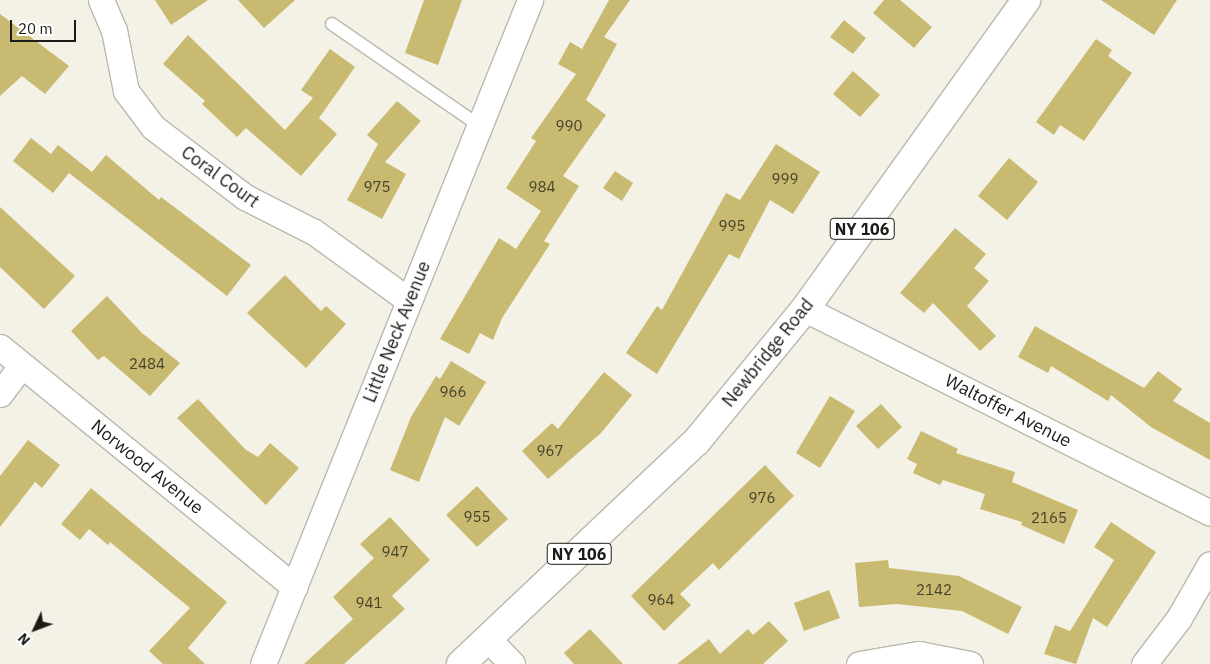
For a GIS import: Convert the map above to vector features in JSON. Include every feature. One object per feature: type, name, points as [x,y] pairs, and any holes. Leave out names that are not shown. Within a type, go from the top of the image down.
[{"type":"main road","name":"Newbridge Road","points":[[461,664],[489,640],[696,442],[805,308],[1026,0]]},
{"type":"street","name":"Coral Court","points":[[101,0],[114,30],[126,91],[153,127],[245,197],[314,232],[408,299]]},
{"type":"street","name":"Little Neck Avenue","points":[[263,664],[408,299],[530,0]]},
{"type":"street","name":"Waltoffer Avenue","points":[[805,308],[1210,513]]},
{"type":"street","name":"Norwood Avenue","points":[[0,347],[294,587]]},
{"type":"street","points":[[0,394],[22,365]]},
{"type":"street","points":[[1144,664],[1179,618],[1210,564]]},
{"type":"street","points":[[489,640],[512,664]]},
{"type":"street","points":[[859,664],[918,654],[970,664]]},
{"type":"lane","points":[[332,24],[480,126]]},
{"type":"building","points":[[155,0],[208,0],[171,25]]},
{"type":"building","points":[[238,0],[295,0],[264,28]]},
{"type":"building","points":[[424,0],[462,0],[438,65],[405,53]]},
{"type":"building","points":[[609,0],[630,0],[604,37],[617,44],[586,100],[606,115],[563,176],[579,186],[544,241],[550,244],[502,318],[493,340],[480,333],[469,354],[440,339],[499,238],[516,249],[541,211],[506,188],[536,141],[531,138],[576,74],[558,64],[570,42],[582,49]]},
{"type":"building","points":[[884,0],[900,0],[932,27],[914,48],[873,13]]},
{"type":"building","points":[[1101,0],[1177,0],[1154,35]]},
{"type":"building","points":[[0,14],[69,66],[45,94],[22,76],[0,96]]},
{"type":"building","points":[[844,20],[866,38],[853,54],[830,37]]},
{"type":"building","points":[[188,35],[285,130],[313,98],[301,90],[330,49],[355,67],[319,118],[337,134],[301,176],[246,128],[237,137],[202,104],[205,101],[163,64]]},
{"type":"building","points":[[1096,39],[1112,50],[1108,56],[1132,73],[1084,141],[1060,125],[1054,135],[1036,122]]},
{"type":"building","points":[[853,71],[880,95],[860,117],[833,94]]},
{"type":"building","points":[[397,101],[421,121],[385,162],[406,174],[382,219],[347,200],[378,144],[367,135]]},
{"type":"building","points":[[31,138],[51,154],[58,145],[92,172],[106,155],[159,200],[161,197],[251,265],[227,296],[69,173],[53,193],[13,161]]},
{"type":"building","points":[[776,144],[820,172],[793,214],[770,200],[739,259],[729,254],[657,374],[626,353],[657,306],[662,310],[726,193],[740,200]]},
{"type":"building","points":[[1009,158],[1038,182],[1007,220],[978,196]]},
{"type":"building","points":[[615,171],[633,183],[622,201],[603,188]]},
{"type":"building","points":[[0,207],[75,276],[44,309],[0,267]]},
{"type":"building","points":[[955,228],[986,254],[974,268],[989,281],[967,306],[996,336],[980,351],[933,303],[924,313],[900,293]]},
{"type":"building","points":[[285,275],[321,311],[326,306],[346,324],[306,368],[247,313]]},
{"type":"building","points":[[107,296],[142,333],[180,363],[150,396],[104,356],[98,360],[71,331]]},
{"type":"building","points":[[1035,326],[1144,388],[1158,371],[1182,389],[1173,401],[1210,423],[1210,460],[1151,427],[1111,395],[1108,401],[1051,366],[1048,373],[1018,357]]},
{"type":"building","points":[[451,361],[486,382],[459,426],[445,417],[419,482],[390,470],[411,417],[436,376],[440,379]]},
{"type":"building","points":[[604,372],[632,395],[601,433],[548,479],[522,451],[552,423],[558,429]]},
{"type":"building","points":[[830,396],[855,411],[820,468],[796,453]]},
{"type":"building","points":[[198,399],[246,450],[258,457],[270,443],[299,468],[266,505],[177,418]]},
{"type":"building","points":[[881,404],[902,427],[878,449],[856,426]]},
{"type":"building","points":[[921,431],[958,449],[956,453],[1015,472],[1012,482],[1078,510],[1064,544],[1021,525],[1022,522],[980,509],[985,494],[943,480],[940,485],[913,473],[917,464],[907,459]]},
{"type":"building","points":[[28,440],[60,465],[42,488],[35,482],[0,527],[0,476]]},
{"type":"building","points":[[765,465],[794,496],[719,570],[713,563],[680,594],[691,605],[664,631],[631,596]]},
{"type":"building","points":[[477,486],[508,519],[477,547],[446,515]]},
{"type":"building","points":[[91,488],[227,602],[188,648],[205,664],[163,664],[149,651],[190,608],[110,542],[108,545],[89,529],[80,540],[61,524]]},
{"type":"building","points":[[390,517],[430,560],[392,596],[405,609],[344,664],[304,664],[353,619],[333,597],[374,558],[360,544]]},
{"type":"building","points":[[1111,522],[1156,552],[1107,627],[1093,618],[1076,664],[1044,654],[1055,625],[1070,631],[1114,560],[1094,547]]},
{"type":"building","points":[[888,560],[889,568],[959,576],[1022,607],[1008,634],[962,611],[897,604],[859,607],[855,563]]},
{"type":"building","points":[[829,590],[840,618],[804,631],[794,603]]},
{"type":"building","points":[[769,621],[788,641],[763,664],[677,664],[709,639],[720,654],[748,629],[753,635]]},
{"type":"building","points":[[590,629],[623,664],[574,664],[564,653]]}]
